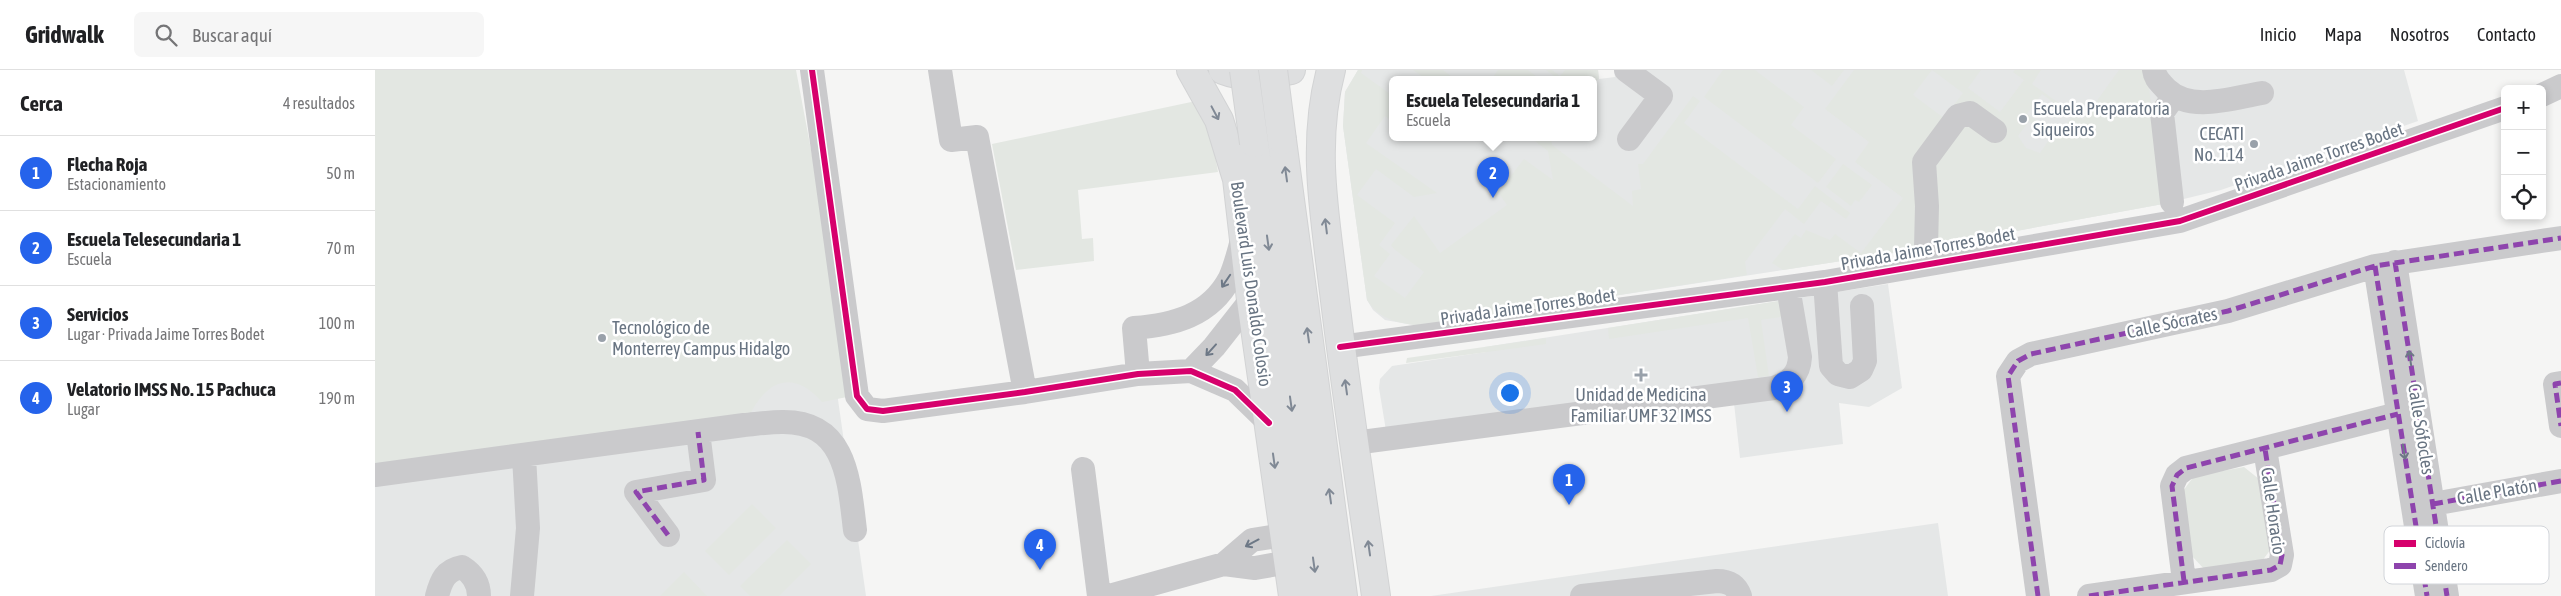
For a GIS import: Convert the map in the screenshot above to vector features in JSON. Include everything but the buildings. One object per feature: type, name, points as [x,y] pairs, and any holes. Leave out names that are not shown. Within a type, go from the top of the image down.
[{"type":"main road","name":"Boulevard Luis Donaldo Colosio","points":[[1191,70],[1220,123],[1237,179],[1251,300],[1293,596]]},
{"type":"main road","points":[[1223,70],[1237,75],[1260,76],[1291,70]]},
{"type":"main road","name":"Boulevard Luis Donaldo Colosio","points":[[1244,70],[1318,596]]},
{"type":"main road","points":[[1273,70],[1343,596]]},
{"type":"main road","points":[[1331,70],[1322,108],[1319,167],[1340,347],[1376,596]]},
{"type":"main road","points":[[1237,179],[1246,149],[1267,128],[1282,126],[1294,130],[1303,137],[1319,167]]},
{"type":"street","points":[[812,70],[857,396],[867,409],[883,411],[1025,392],[1138,374],[1191,371],[1235,390],[1269,422]]},
{"type":"street","points":[[940,70],[951,140],[977,137],[1025,392]]},
{"type":"street","points":[[1626,70],[1661,96],[1629,139]]},
{"type":"street","points":[[2154,70],[2155,78],[2174,96],[2203,103],[2263,93]]},
{"type":"street","points":[[2172,202],[2162,113],[2174,96]]},
{"type":"street","name":"Privada Jaime Torres Bodet","points":[[1340,347],[1825,282],[2180,221],[2501,109]]},
{"type":"street","points":[[1928,264],[1924,162],[1958,116],[1970,113],[1995,131]]},
{"type":"street","points":[[1138,374],[1134,328],[1176,323],[1193,315],[1214,297],[1229,278],[1243,237]]},
{"type":"street","name":"Calle Sócrates","points":[[2038,596],[2009,376],[2018,361],[2031,354],[2228,311],[2385,264],[2561,238]]},
{"type":"street","name":"Calle Sófocles","points":[[2385,264],[2398,414],[2416,526]]},
{"type":"street","name":"Calle Sófocles","points":[[2385,264],[2436,526]]},
{"type":"street","points":[[1825,282],[1831,366],[1838,374],[1850,377],[1861,370],[1865,361],[1862,306]]},
{"type":"street","points":[[1354,443],[1773,388],[1786,384],[1794,377],[1799,368],[1800,357],[1788,287]]},
{"type":"street","points":[[1191,371],[1214,347],[1251,300]]},
{"type":"street","points":[[2561,383],[2555,384],[2561,426]]},
{"type":"street","name":"Calle Horacio","points":[[2184,581],[2172,486],[2177,475],[2187,468],[2398,414]]},
{"type":"street","points":[[375,493],[384,474],[784,422],[819,429],[838,449],[849,473],[855,530]]},
{"type":"street","points":[[668,535],[637,492],[704,480],[698,432]]},
{"type":"street","name":"Calle Horacio","points":[[2089,596],[2271,570],[2280,565],[2282,555],[2265,449]]},
{"type":"street","points":[[522,596],[528,528],[524,456]]},
{"type":"street","points":[[1083,469],[1099,596]]},
{"type":"street","name":"Calle Platón","points":[[2433,504],[2561,481]]},
{"type":"street","points":[[1224,564],[1253,540],[1285,535]]},
{"type":"street","points":[[1109,596],[1224,564],[1255,568],[1289,562]]},
{"type":"street","points":[[437,596],[446,574],[454,568],[462,567],[471,572],[477,581],[479,596]]},
{"type":"street","points":[[1583,596],[1717,581],[1731,583],[1740,596]]},
{"type":"shaded area","name":"Tecnológico de Monterrey Campus Hidalgo","points":[[375,70],[796,70],[857,395],[822,402],[811,391],[790,382],[771,388],[762,396],[748,419],[375,464]]},
{"type":"shaded area","name":"Tecnológico de Monterrey Campus Hidalgo","points":[[436,70],[791,70],[866,596],[375,596],[375,81]]},
{"type":"shaded area","points":[[1358,70],[1598,70],[1599,79],[1615,77],[1614,70],[2404,70],[2418,121],[2221,190],[2163,204],[1913,250],[1419,326],[1385,320],[1373,310],[1367,300],[1343,126],[1345,92]]},
{"type":"shaded area","points":[[1358,70],[1362,70],[1361,73],[1389,93],[1389,119],[1385,116],[1366,143],[1437,193],[1414,197],[1376,169],[1357,195],[1395,223],[1379,245],[1390,254],[1374,276],[1405,298],[1424,272],[1391,245],[1414,216],[1440,253],[1507,205],[1498,192],[1524,159],[1553,180],[1548,151],[1535,141],[1552,141],[1552,145],[1633,206],[1632,191],[1641,189],[1638,164],[1643,164],[1693,96],[1700,101],[1684,123],[1798,209],[1815,186],[1850,213],[1846,219],[1821,201],[1804,224],[1785,209],[1745,262],[1747,275],[1419,326],[1396,321],[1377,312],[1367,300],[1343,126],[1345,92]]},
{"type":"shaded area","points":[[1413,70],[1443,70],[1451,76],[1422,76]]},
{"type":"shaded area","points":[[1498,70],[1528,70],[1536,76],[1494,76]]},
{"type":"shaded area","points":[[1546,70],[1552,70],[1560,76],[1554,76]]},
{"type":"shaded area","points":[[1565,70],[1598,70],[1599,79],[1597,80],[1597,76],[1560,76]]},
{"type":"shaded area","points":[[1723,70],[1755,70],[1804,107],[1791,125],[1836,159],[1818,183],[1704,97]]},
{"type":"shaded area","points":[[1811,70],[1844,70],[1832,86]]},
{"type":"shaded area","name":"Escuela Preparatoria Siqueiros","points":[[1854,70],[1932,70],[1981,70],[1968,88],[2000,112],[2024,80],[2013,72],[2015,70],[2041,70],[2032,84],[2083,120],[2119,70],[2147,70],[2163,204],[1913,250],[1783,270],[1772,263],[1795,234],[1801,238],[1806,230],[1830,240],[1835,234],[1861,253],[1903,198],[1855,162],[1869,142],[1825,109]],"holes":[[[1932,70],[1963,93],[1944,118],[1913,95]],[[2042,94],[2072,116],[2058,136],[2027,114]],[[2029,121],[2051,137],[2040,153],[2026,148],[2018,136]]]},
{"type":"shaded area","points":[[1196,101],[1211,131],[1218,172],[1078,190],[1082,239],[1093,238],[1094,261],[1016,270],[992,144]]},
{"type":"shaded area","points":[[1843,164],[1872,185],[1859,202],[1855,200],[1851,206],[1826,187]]},
{"type":"shaded area","name":"Unidad de Medicina Familiar UMF 32 IMSS","points":[[1888,284],[1902,388],[1869,407],[1839,403],[1843,444],[1740,458],[1734,403],[1389,449],[1379,388],[1380,379],[1392,366],[1486,352],[1485,347]]},
{"type":"shaded area","points":[[1784,300],[1786,316],[1761,320],[1769,376],[1758,377],[1748,318],[1609,339],[1608,328]]},
{"type":"shaded area","points":[[1546,338],[1546,344],[1406,363],[1407,358]]},
{"type":"shaded area","points":[[2244,467],[2259,479],[2271,549],[2262,561],[2204,569],[2192,556],[2183,491],[2194,476]]},
{"type":"shaded area","points":[[752,504],[776,528],[729,575],[705,551]]},
{"type":"shaded area","points":[[1938,523],[1948,596],[1431,596]]},
{"type":"shaded area","points":[[787,540],[811,564],[779,596],[750,596],[740,586]]},
{"type":"shaded area","points":[[684,572],[707,596],[660,596]]},
{"type":"marked path","points":[[2038,596],[2008,376],[2018,361],[2031,354],[2228,311],[2375,266],[2561,238]]},
{"type":"marked path","points":[[2395,262],[2436,526]]},
{"type":"marked path","points":[[2375,266],[2416,526]]},
{"type":"marked path","points":[[2561,383],[2555,384],[2561,426]]},
{"type":"marked path","points":[[2184,581],[2172,486],[2177,475],[2186,468],[2398,414]]},
{"type":"marked path","points":[[668,535],[636,492],[704,480],[698,432]]},
{"type":"marked path","points":[[2089,596],[2271,570],[2280,565],[2282,555],[2265,449]]},
{"type":"marked path","points":[[2433,504],[2561,481]]},
{"type":"marked path","points":[[2425,584],[2427,596]]},
{"type":"marked path","points":[[2445,584],[2447,596]]},
{"type":"cycle path","points":[[812,70],[857,396],[867,409],[883,411],[1025,392],[1138,374],[1191,371],[1235,390],[1269,423]]},
{"type":"cycle path","points":[[1340,347],[1825,282],[2180,221],[2501,109]]},
{"type":"place","name":"Escuela Preparatoria Siqueiros","points":[[2023,119]]},
{"type":"place","name":"CECATI No. 114","points":[[2254,144]]},
{"type":"place","name":"Escuela Telesecundaria 1","points":[[1493,198]]},
{"type":"place","name":"Tecnológico de Monterrey Campus Hidalgo","points":[[602,338]]},
{"type":"place","name":"Unidad de Medicina Familiar UMF 32 IMSS","points":[[1641,375]]},
{"type":"place","name":"Servicios","points":[[1787,412]]},
{"type":"place","name":"Flecha Roja","points":[[1569,505]]},
{"type":"place","name":"Velatorio IMSS No. 15 Pachuca","points":[[1040,570]]}]
